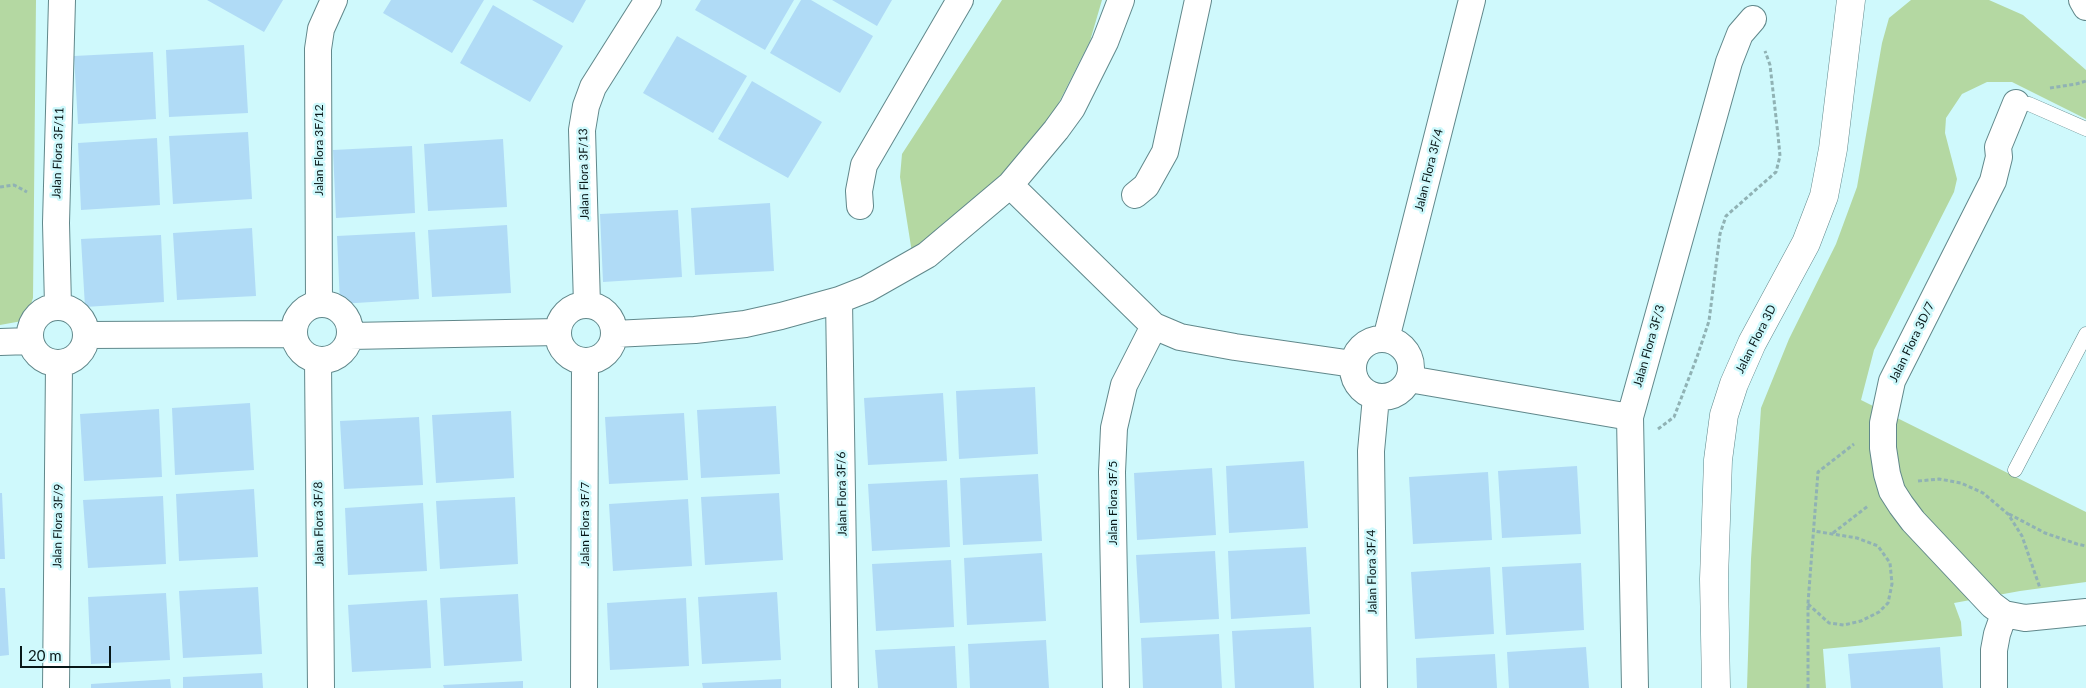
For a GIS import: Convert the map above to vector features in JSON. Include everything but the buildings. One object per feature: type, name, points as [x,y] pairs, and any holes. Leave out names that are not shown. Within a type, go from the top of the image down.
[{"type":"street","name":"Jalan Flora 3F/11","points":[[58,306],[56,223],[62,0]]},
{"type":"street","name":"Jalan Flora 3F/12","points":[[319,304],[318,50],[321,29],[334,0]]},
{"type":"street","name":"Jalan Flora 3F/13","points":[[587,305],[582,130],[586,106],[593,87],[648,0]]},
{"type":"street","points":[[860,206],[858,191],[864,165],[960,0]]},
{"type":"street","points":[[614,334],[695,330],[745,324],[839,300],[867,289],[927,255],[1010,185],[1056,130],[1072,108],[1105,42],[1121,0]]},
{"type":"street","points":[[1135,195],[1146,186],[1165,152],[1198,0]]},
{"type":"street","name":"Jalan Flora 3F/4","points":[[1386,339],[1472,0]]},
{"type":"street","name":"Jalan Flora 3D","points":[[1716,688],[1714,579],[1718,460],[1724,415],[1734,384],[1752,343],[1806,244],[1824,196],[1833,150],[1851,0]]},
{"type":"street","points":[[2082,0],[2086,7]]},
{"type":"street","name":"Jalan Flora 3F/3","points":[[1635,688],[1630,417],[1729,62],[1740,34],[1754,19]]},
{"type":"street","name":"Jalan Flora 3D/7","points":[[2004,614],[1992,605],[1912,521],[1892,491],[1883,448],[1883,423],[1892,381],[1994,182],[1999,157],[1998,147],[2016,103]]},
{"type":"street","points":[[1010,185],[1154,326],[1180,336],[1235,348],[1353,364]]},
{"type":"street","name":"Jalan Flora 3F/6","points":[[839,300],[845,688]]},
{"type":"street","points":[[319,304],[329,304],[338,309],[350,326],[350,336],[346,346],[339,355],[329,360],[318,361],[301,352],[293,334],[294,324],[300,314],[308,307],[319,304]]},
{"type":"street","points":[[587,305],[598,307],[607,314],[612,323],[614,334],[612,344],[605,353],[596,359],[585,361],[575,358],[566,352],[560,342],[558,332],[561,321],[568,312],[577,306],[587,305]]},
{"type":"street","points":[[58,306],[67,308],[81,318],[86,326],[87,335],[82,352],[76,358],[59,364],[41,358],[34,350],[30,341],[30,330],[34,321],[48,308],[58,306]]},
{"type":"street","name":"Jalan Flora 3F/5","points":[[1116,688],[1112,472],[1114,428],[1124,385],[1154,326]]},
{"type":"street","points":[[350,336],[558,332]]},
{"type":"street","points":[[87,335],[293,334]]},
{"type":"street","points":[[1377,339],[1386,339],[1404,349],[1410,364],[1409,379],[1396,394],[1376,397],[1368,394],[1355,381],[1353,364],[1361,348],[1377,339]]},
{"type":"street","points":[[0,342],[30,341]]},
{"type":"street","name":"Jalan Flora 3F/8","points":[[318,361],[321,688]]},
{"type":"street","name":"Jalan Flora 3F/7","points":[[584,688],[585,361]]},
{"type":"street","name":"Jalan Flora 3F/9","points":[[56,688],[59,364]]},
{"type":"street","points":[[1409,379],[1630,417]]},
{"type":"street","name":"Jalan Flora 3F/4","points":[[1374,688],[1371,460],[1376,397]]},
{"type":"street","points":[[1994,688],[1994,650],[2004,614],[2025,618],[2086,612]]},
{"type":"lane","points":[[2016,103],[2028,104],[2086,129]]},
{"type":"lane","points":[[2015,470],[2086,334]]},
{"type":"path","points":[[1630,417],[1653,431],[1662,428],[1674,417],[1709,321],[1720,234],[1726,216],[1776,172],[1780,156],[1770,65],[1754,19]]},
{"type":"path","points":[[1808,688],[1808,603],[1818,472],[1883,423]]},
{"type":"path","points":[[1833,533],[1892,491],[1922,480],[1940,479],[1962,483],[1983,493],[2008,514],[2045,533],[2086,546]]},
{"type":"path","points":[[2008,514],[2022,536],[2033,563],[2040,589],[2043,617]]},
{"type":"path","points":[[1808,603],[1829,623],[1844,625],[1861,621],[1879,612],[1888,603],[1892,584],[1890,562],[1878,546],[1856,538],[1814,531]]},
{"type":"green space","points":[[0,0],[36,0],[33,298],[29,310],[22,321],[0,325]]},
{"type":"green space","points":[[1002,0],[1102,0],[1090,41],[1044,132],[986,195],[913,259],[900,177],[902,154]]},
{"type":"green space","points":[[1911,0],[1989,0],[2023,15],[2086,70],[2086,119],[2012,82],[1987,82],[1962,94],[1946,118],[1945,133],[1957,179],[1954,192],[1874,350],[1861,400],[2086,512],[2086,582],[1954,603],[1961,622],[1962,636],[1823,649],[1826,688],[1747,688],[1751,559],[1761,408],[1789,339],[1836,244],[1857,187],[1882,43],[1889,18]]}]
